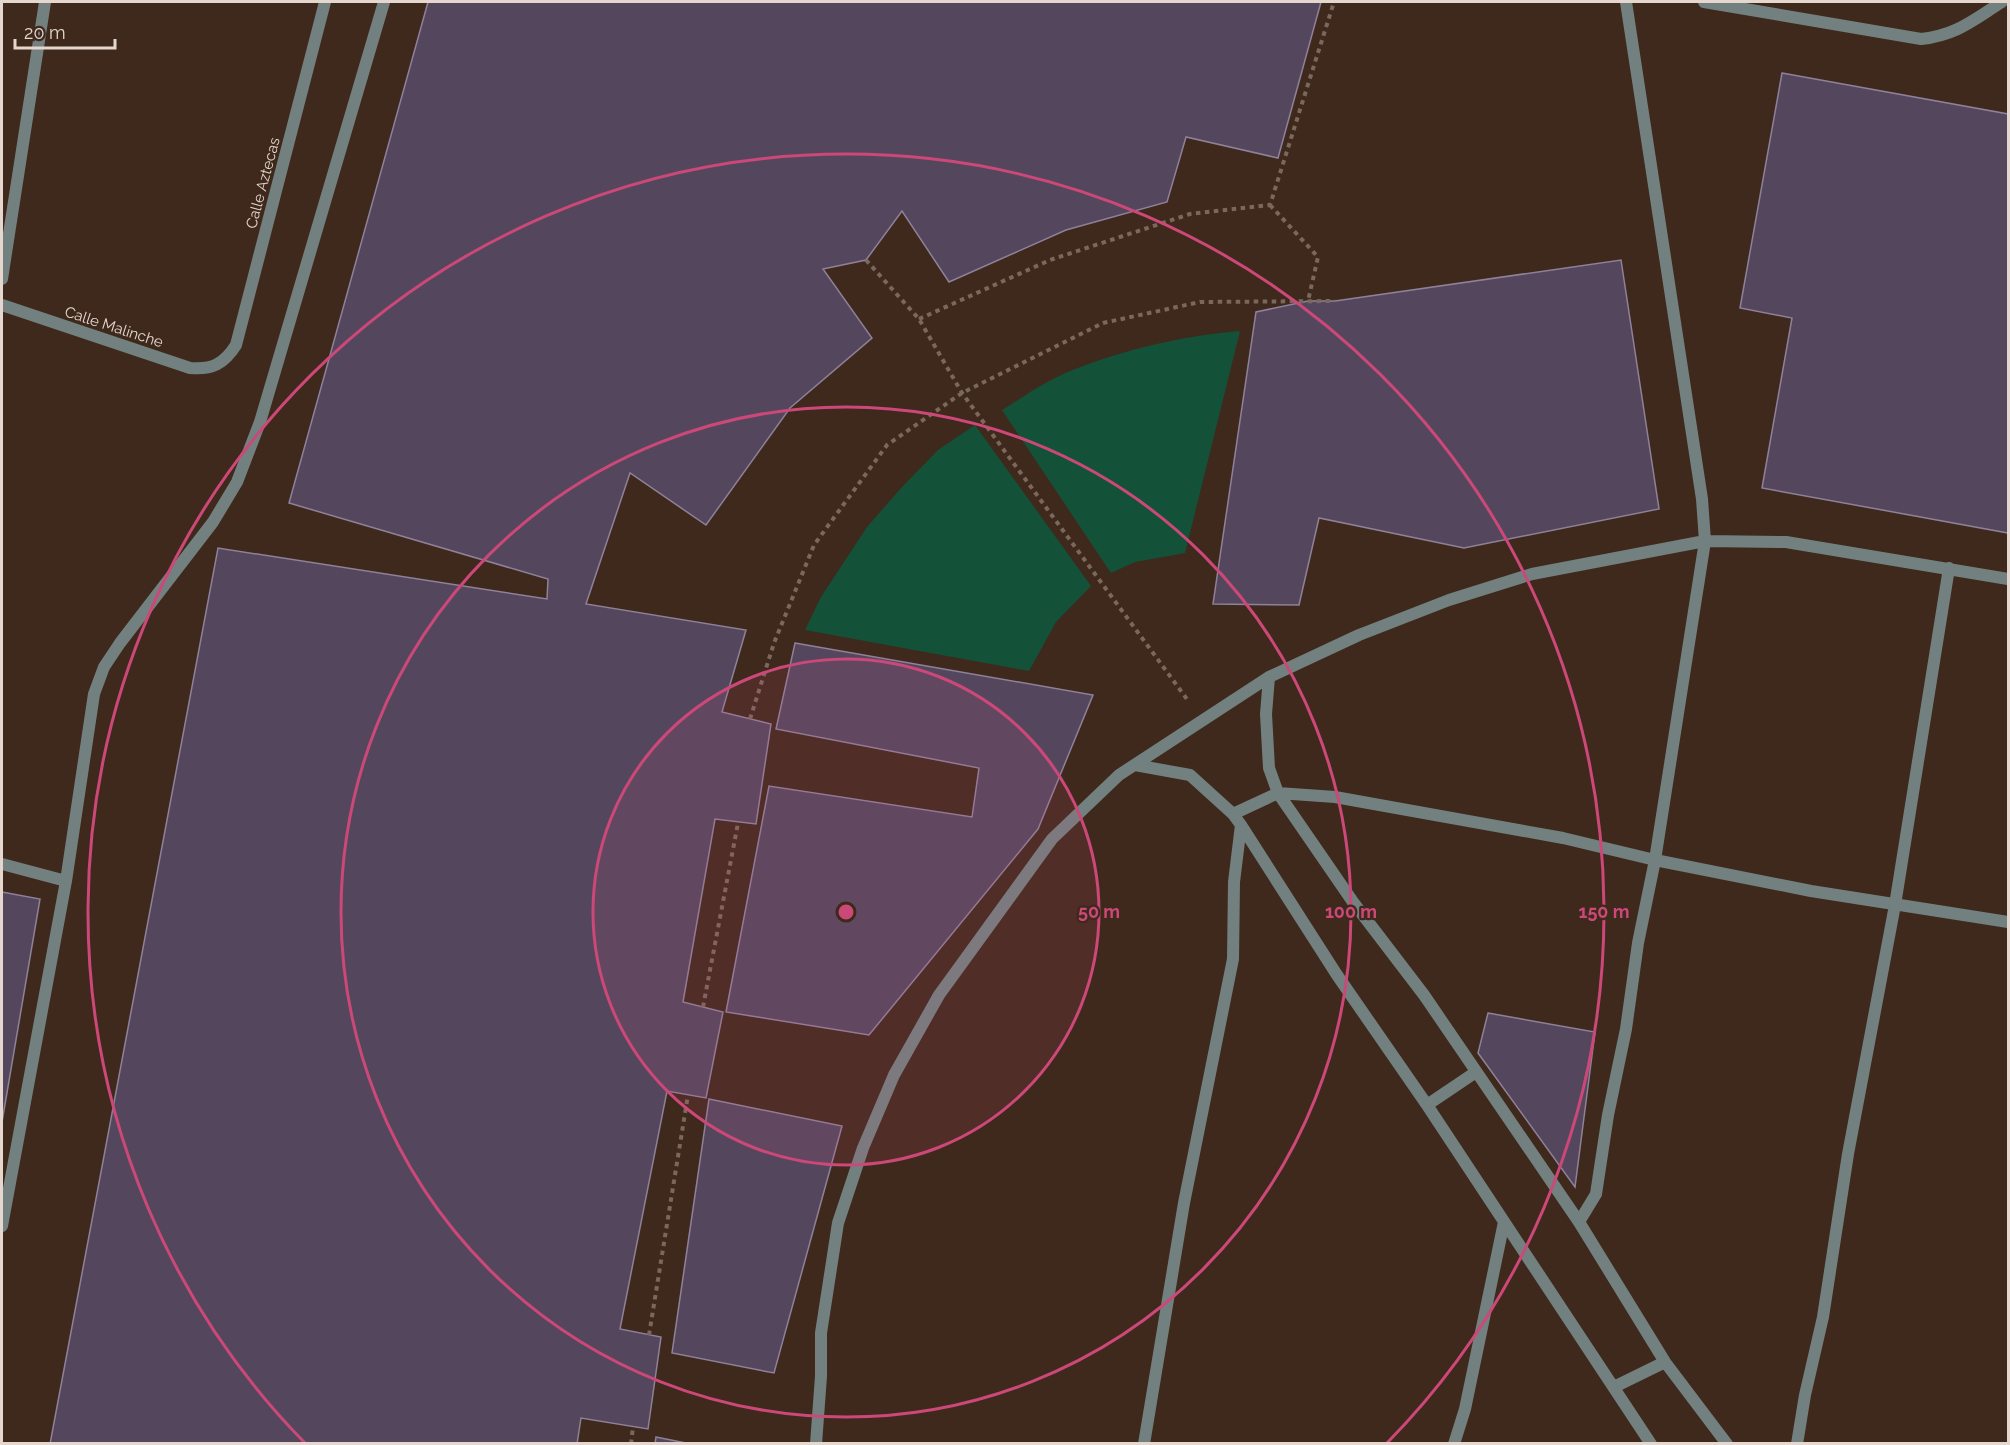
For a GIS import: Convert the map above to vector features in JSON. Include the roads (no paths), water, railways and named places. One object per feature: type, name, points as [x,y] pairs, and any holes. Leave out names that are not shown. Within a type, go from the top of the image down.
[{"type":"street","points":[[2,279],[45,2]]},
{"type":"street","name":"Calle Aztecas","points":[[218,364],[229,356],[236,345],[325,2]]},
{"type":"street","points":[[2,1226],[66,881],[94,694],[104,667],[120,643],[213,522],[237,482],[260,422],[384,2]]},
{"type":"street","points":[[1580,1222],[1596,1194],[1608,1115],[1626,1029],[1638,943],[1655,860],[1705,541],[1702,499],[1626,2]]},
{"type":"street","points":[[1704,2],[1921,39],[1942,36],[1960,28],[2002,2]]},
{"type":"street","name":"Calle Malinche","points":[[2,305],[190,368],[205,369],[218,364]]},
{"type":"street","points":[[816,1443],[821,1376],[821,1334],[838,1224],[863,1148],[894,1076],[939,995],[1052,839],[1119,775],[1269,677],[1359,635],[1449,600],[1532,574],[1705,541],[1786,542],[2008,579]]},
{"type":"street","points":[[1797,1443],[1822,1317],[1848,1154],[1895,905],[1949,568]]},
{"type":"street","points":[[1269,677],[1266,714],[1269,768],[1278,793],[1353,902],[1424,995],[1580,1222],[1665,1362],[1728,1443]]},
{"type":"street","points":[[1135,765],[1190,775],[1233,814],[1337,975],[1427,1105],[1651,1443]]},
{"type":"street","points":[[1233,814],[1278,793],[1335,797],[1563,838],[1655,860],[1895,905],[2008,922]]},
{"type":"street","points":[[1144,1443],[1184,1203],[1233,958],[1234,882],[1241,825]]},
{"type":"street","points":[[2,864],[66,881]]},
{"type":"street","points":[[1427,1105],[1476,1071]]},
{"type":"street","points":[[1454,1443],[1466,1409],[1504,1222]]},
{"type":"street","points":[[1614,1387],[1665,1362]]}]
